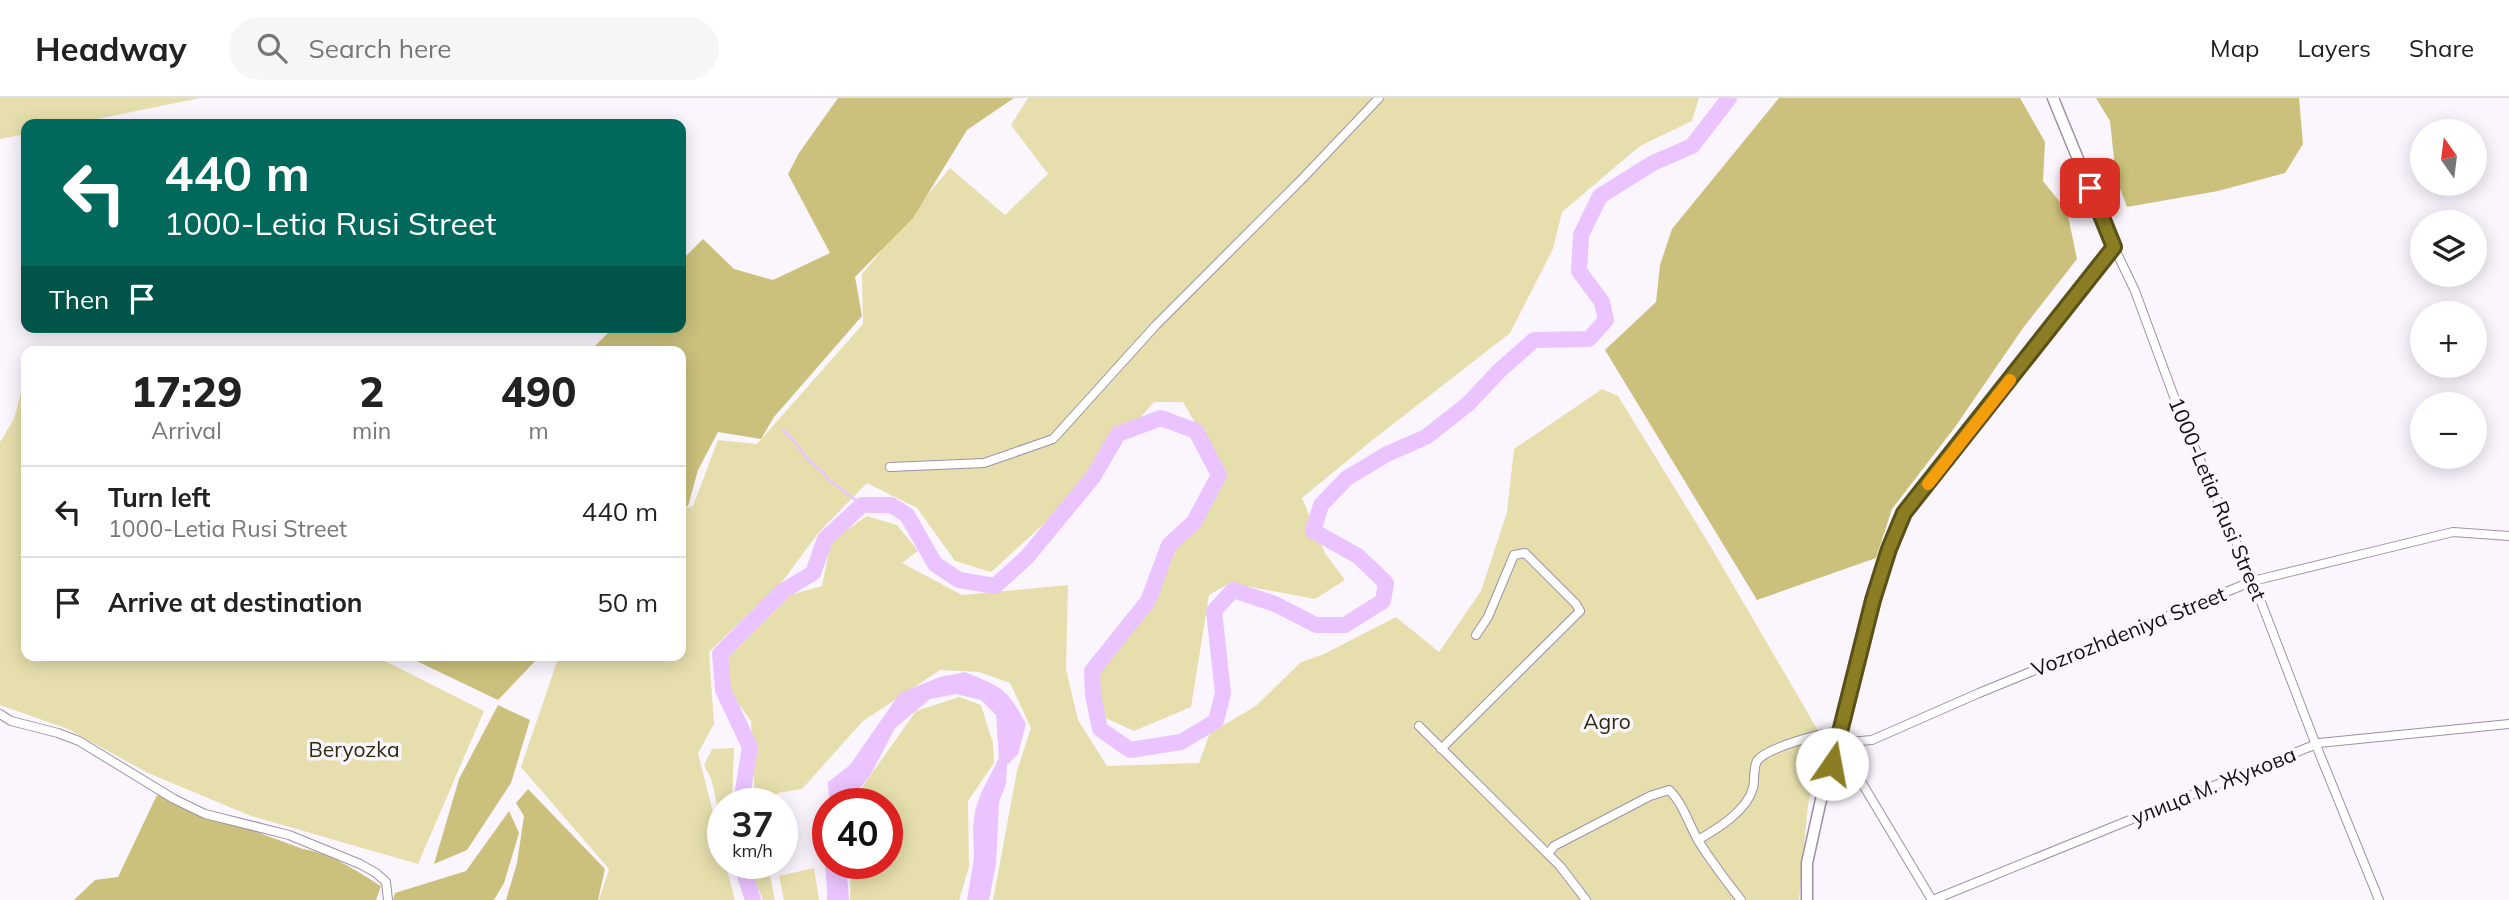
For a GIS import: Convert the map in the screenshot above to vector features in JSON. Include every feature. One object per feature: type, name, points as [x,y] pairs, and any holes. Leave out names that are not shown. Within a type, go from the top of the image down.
[{"type":"street","points":[[890,467],[984,463],[1053,439],[1156,325],[1379,98]]},
{"type":"street","name":"1000-Letia Rusi Street","points":[[2053,98],[2114,247],[2135,291],[2183,421],[2253,582],[2379,900]]},
{"type":"street","points":[[1807,900],[1807,863],[1838,738],[1873,600],[1904,513],[2114,247]]},
{"type":"street","name":"Vozrozhdeniya Street","points":[[1698,840],[1740,809],[1752,791],[1755,764],[1772,751],[1827,732],[1838,738],[1872,740],[2253,582],[2453,532],[2509,536]]},
{"type":"street","points":[[1441,749],[1580,611],[1525,552],[1520,552],[1514,555],[1488,617],[1476,635]]},
{"type":"street","points":[[0,715],[11,721],[79,741],[174,799],[205,814],[289,835],[359,864],[386,882],[388,900]]},
{"type":"street","name":"улица М. Жукова","points":[[1932,900],[2316,745],[2509,724]]},
{"type":"street","points":[[1419,726],[1548,854],[1586,900]]},
{"type":"street","points":[[1838,738],[1932,900]]},
{"type":"street","points":[[1548,854],[1555,846],[1663,790],[1668,790],[1675,796],[1720,874],[1741,900]]},
{"type":"green space","points":[[0,98],[200,98],[97,119],[21,119],[21,135],[0,139]]},
{"type":"green space","points":[[1028,98],[1699,98],[1692,121],[1640,146],[1562,212],[1553,249],[1510,333],[1302,498],[1325,553],[1345,580],[1315,599],[1230,583],[1209,595],[1191,707],[1134,731],[1103,717],[1097,675],[1127,632],[1168,552],[1226,476],[1183,402],[1154,402],[1057,512],[991,572],[955,561],[917,508],[867,483],[819,532],[782,582],[709,652],[714,724],[698,753],[707,789],[707,879],[729,879],[735,900],[599,900],[609,869],[521,767],[557,661],[686,661],[686,508],[693,506],[718,440],[757,444],[863,324],[862,274],[950,168],[1005,215],[1048,174],[1011,125]]},
{"type":"green space","name":"Agro","points":[[1602,389],[1618,396],[1711,547],[1823,739],[1808,805],[1799,900],[993,900],[1017,771],[1031,728],[1010,683],[979,672],[940,670],[863,721],[802,789],[754,788],[751,721],[728,690],[726,655],[786,596],[822,586],[831,541],[867,516],[897,525],[918,551],[902,563],[962,595],[1068,585],[1066,669],[1078,720],[1107,766],[1199,763],[1210,733],[1256,706],[1301,662],[1322,655],[1396,617],[1439,652],[1481,591],[1507,512],[1514,449]]},
{"type":"green space","name":"Beryozka","points":[[21,392],[21,661],[385,661],[484,711],[418,864],[251,816],[148,773],[68,729],[0,705],[0,442],[14,419]]},
{"type":"green space","points":[[959,697],[981,705],[993,743],[994,763],[968,801],[969,867],[959,900],[850,900],[851,879],[903,879],[903,788],[862,788],[916,711]]},
{"type":"green space","points":[[734,748],[733,788],[713,788],[704,765],[712,749]]},
{"type":"green space","points":[[812,868],[812,879],[816,879],[819,900],[784,900],[780,879],[798,879],[798,872]]},
{"type":"green space","points":[[754,879],[770,879],[775,900],[763,900]]},
{"type":"shaded area","points":[[838,98],[1014,98],[967,130],[913,218],[855,277],[862,316],[774,417],[761,439],[718,432],[698,470],[686,507],[686,346],[595,346],[608,333],[686,333],[686,256],[703,239],[734,269],[773,280],[830,253],[788,174],[799,153]]},
{"type":"shaded area","points":[[1779,98],[2020,98],[2045,142],[2043,181],[2067,211],[2077,259],[2023,328],[1955,427],[1892,509],[1876,558],[1757,600],[1605,350],[1656,302],[1660,265],[1672,229]]},
{"type":"shaded area","points":[[2096,98],[2299,98],[2303,144],[2285,173],[2218,191],[2127,207],[2116,178],[2110,121]]},
{"type":"shaded area","points":[[416,661],[535,661],[498,700]]},
{"type":"shaded area","points":[[965,672],[988,682],[1008,696],[1026,724],[1018,754],[1007,765],[1006,784],[999,802],[996,864],[989,900],[967,900],[974,858],[975,811],[999,758],[996,715],[981,700],[956,694],[930,699],[895,728],[870,776],[860,788],[828,788],[828,782],[850,765],[900,693],[940,677]]},
{"type":"shaded area","points":[[498,705],[530,720],[511,783],[467,850],[434,864],[459,779]]},
{"type":"shaded area","points":[[528,789],[605,869],[598,900],[506,900],[517,863],[524,816],[516,803]]},
{"type":"shaded area","points":[[157,795],[333,859],[381,886],[376,900],[74,900],[95,880],[118,877]]},
{"type":"shaded area","points":[[509,811],[519,833],[504,883],[494,900],[393,900],[395,893],[466,871]]},
{"type":"shaded area","points":[[826,879],[847,879],[849,900],[827,900]]},
{"type":"waterway","points":[[743,788],[750,747],[723,690],[720,654],[783,591],[813,573],[825,539],[862,505],[891,505],[907,515],[935,564],[959,580],[995,586],[1027,557],[1093,477],[1118,434],[1161,418],[1196,431],[1219,475],[1194,522],[1169,545],[1148,601],[1092,671],[1093,695],[1100,729],[1130,750],[1181,742],[1216,721],[1223,693],[1214,611],[1233,590],[1275,604],[1316,625],[1345,625],[1383,601],[1386,583],[1358,556],[1313,531],[1321,505],[1347,478],[1387,454],[1426,437],[1468,404],[1499,371],[1534,340],[1589,339],[1606,320],[1602,302],[1579,271],[1581,235],[1600,196],[1653,163],[1692,146],[1729,98]]},
{"type":"waterway","points":[[783,430],[809,461],[862,505]]},
{"type":"waterway","points":[[746,879],[753,900]]},
{"type":"slow traffic","points":[[1928,484],[2010,380]]},
{"type":"route","points":[[1832,764],[1873,600],[1904,513],[2114,247],[2090,188]]}]
